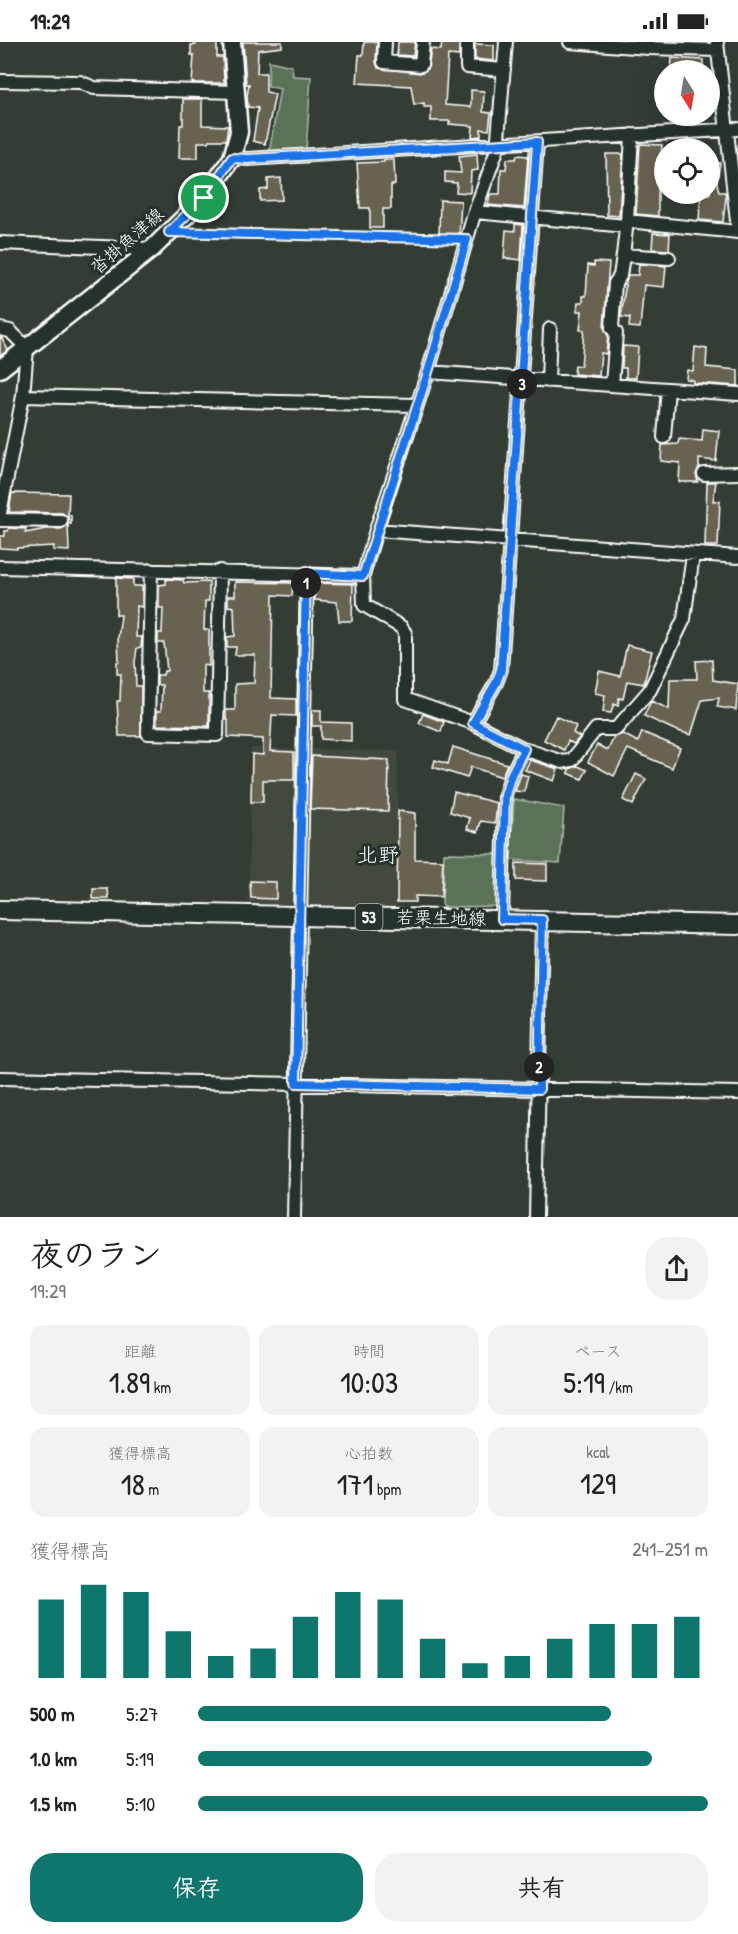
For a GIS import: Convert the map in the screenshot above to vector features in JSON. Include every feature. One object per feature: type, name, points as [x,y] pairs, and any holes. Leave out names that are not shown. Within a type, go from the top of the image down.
[{"type":"main road","name":"沓掛魚津線","points":[[0,369],[152,249],[204,198],[232,158],[239,132],[232,42]]},
{"type":"main road","name":"若栗生地線","points":[[0,910],[738,925]]},
{"type":"street","points":[[385,42],[384,62],[421,65],[423,42]]},
{"type":"street","points":[[467,42],[466,67],[504,70]]},
{"type":"street","points":[[506,42],[498,143],[475,212],[428,372],[376,530],[363,576],[364,605],[401,627],[405,633],[405,699],[473,723],[524,749],[563,762],[572,760],[596,729],[616,729],[650,690],[684,619],[693,555]]},
{"type":"street","points":[[475,212],[738,231],[732,129],[717,46],[570,42]]},
{"type":"street","points":[[0,81],[80,82],[94,88],[236,92]]},
{"type":"street","points":[[232,158],[248,159],[732,129]]},
{"type":"street","points":[[612,385],[616,333],[612,328],[615,283],[620,276],[623,255],[632,135]]},
{"type":"street","points":[[473,723],[501,670],[537,142]]},
{"type":"street","points":[[0,243],[152,249]]},
{"type":"street","points":[[623,255],[669,258]]},
{"type":"street","points":[[0,329],[10,331],[27,348],[23,396],[0,513]]},
{"type":"street","points":[[548,381],[550,330]]},
{"type":"street","points":[[428,372],[738,394]]},
{"type":"street","points":[[664,437],[668,389]]},
{"type":"street","points":[[23,396],[416,405]]},
{"type":"street","points":[[704,474],[738,473]]},
{"type":"street","points":[[0,520],[62,520]]},
{"type":"street","points":[[376,530],[738,557]]},
{"type":"street","points":[[0,567],[363,576]]},
{"type":"street","points":[[151,570],[148,733],[217,735],[220,571]]},
{"type":"street","points":[[294,1217],[306,573]]},
{"type":"street","points":[[502,919],[505,795],[511,775],[524,749]]},
{"type":"street","points":[[536,1217],[542,920]]},
{"type":"street","points":[[0,1078],[738,1093]]},
{"type":"path","points":[[169,232],[467,239]]},
{"type":"shaded area","points":[[251,748],[398,751],[397,907],[248,903]]},
{"type":"green space","points":[[269,61],[292,66],[293,76],[311,77],[306,150],[269,153],[280,89],[268,86]]},
{"type":"green space","points":[[514,799],[564,808],[560,863],[510,860]]},
{"type":"green space","points":[[444,853],[497,854],[496,906],[442,907]]},
{"type":"building","points":[[196,42],[217,42],[217,57],[223,57],[224,83],[192,83],[194,55],[191,55],[191,45],[196,45]]},
{"type":"building","points":[[243,42],[282,42],[282,47],[258,50],[257,73],[266,73],[266,92],[275,94],[265,144],[253,141],[258,108],[248,107],[249,84],[246,84]]},
{"type":"building","points":[[364,42],[377,42],[378,68],[420,73],[428,69],[431,49],[441,50],[442,42],[459,42],[459,56],[448,55],[445,105],[471,107],[471,90],[484,91],[483,112],[491,113],[489,130],[481,129],[481,136],[472,137],[473,126],[449,124],[450,121],[431,121],[431,107],[424,107],[424,103],[414,105],[411,86],[357,83],[359,55],[363,55]]},
{"type":"building","points":[[398,42],[415,42],[413,56],[397,55]]},
{"type":"building","points":[[475,44],[494,45],[494,61],[475,59]]},
{"type":"building","points":[[672,58],[703,60],[672,60]]},
{"type":"building","points":[[183,99],[202,99],[202,125],[228,126],[226,140],[198,142],[198,158],[179,158]]},
{"type":"building","points":[[640,144],[654,145],[654,204],[658,204],[658,216],[636,214]]},
{"type":"building","points":[[477,154],[478,170],[471,171],[470,193],[456,192],[457,183],[445,182],[445,172],[461,173],[459,156]]},
{"type":"building","points":[[606,154],[623,154],[619,216],[607,215]]},
{"type":"building","points":[[517,155],[528,156],[524,208],[488,205],[490,194],[500,194],[501,169],[506,169],[507,159],[516,159]]},
{"type":"building","points":[[384,160],[394,160],[395,185],[391,185],[391,209],[383,209],[383,228],[370,228],[370,208],[360,208],[357,163],[384,162]]},
{"type":"building","points":[[281,178],[282,200],[260,201],[260,190],[268,189],[268,179]]},
{"type":"building","points":[[720,192],[725,192],[723,222],[699,220],[700,204],[720,204]]},
{"type":"building","points":[[440,200],[461,201],[459,236],[439,235]]},
{"type":"building","points":[[515,224],[523,225],[521,260],[504,258],[506,230],[515,231]]},
{"type":"building","points":[[653,233],[670,234],[669,250],[652,249]]},
{"type":"building","points":[[594,262],[609,263],[604,327],[608,336],[606,354],[601,353],[599,376],[574,374],[575,365],[581,366],[584,330],[580,330],[582,311],[577,311],[578,302],[583,302],[583,296],[586,296],[588,265],[594,266]]},
{"type":"building","points":[[639,264],[666,266],[664,287],[644,285],[640,328],[629,327],[630,318],[621,317],[628,275],[638,275]]},
{"type":"building","points":[[0,337],[8,350],[0,356]]},
{"type":"building","points":[[623,346],[638,347],[636,378],[626,378],[626,368],[622,368]]},
{"type":"building","points":[[695,347],[707,349],[706,367],[738,370],[738,386],[693,383],[693,380],[686,379],[687,370],[693,371]]},
{"type":"building","points":[[703,429],[719,431],[716,461],[699,459],[696,474],[698,482],[679,482],[680,463],[661,461],[662,445],[678,444],[679,439],[702,441]]},
{"type":"building","points":[[707,482],[716,482],[713,501],[720,501],[718,546],[705,546]]},
{"type":"building","points":[[12,493],[69,494],[68,515],[71,515],[71,524],[68,524],[68,517],[62,513],[9,512]]},
{"type":"building","points":[[68,524],[69,551],[53,550],[54,546],[0,548],[0,536],[5,536],[5,531],[9,528],[26,529],[25,533],[61,529]]},
{"type":"building","points":[[116,578],[133,579],[133,586],[142,586],[142,607],[137,606],[136,637],[142,637],[141,647],[137,648],[135,662],[136,686],[141,686],[141,736],[119,736],[117,701],[120,701],[121,674],[117,674],[117,662],[119,662],[118,638],[121,615],[116,615]]},
{"type":"building","points":[[166,579],[183,580],[184,583],[209,582],[209,601],[205,601],[204,630],[209,630],[209,666],[203,665],[203,693],[209,693],[209,726],[157,725],[157,711],[161,711],[162,685],[157,685],[157,675],[163,675],[164,671],[167,671],[164,643],[158,643],[158,633],[162,633],[163,608],[159,608],[159,585],[166,584]]},
{"type":"building","points":[[235,582],[293,583],[292,596],[273,595],[271,698],[296,699],[296,716],[272,715],[270,751],[294,752],[294,780],[263,780],[263,802],[251,802],[252,754],[263,755],[263,739],[228,737],[226,710],[235,710],[235,684],[254,683],[255,655],[235,655],[236,647],[227,647],[227,637],[235,636],[234,607],[228,606],[228,596],[235,596]]},
{"type":"building","points":[[315,583],[353,584],[352,621],[339,621],[337,602],[315,600]]},
{"type":"building","points":[[627,645],[652,651],[644,684],[627,681],[623,699],[619,698],[618,706],[614,704],[611,713],[603,712],[605,695],[595,693],[599,671],[620,676]]},
{"type":"building","points":[[712,660],[713,680],[738,684],[736,710],[717,707],[719,698],[702,700],[691,735],[644,716],[651,701],[669,709],[670,679],[697,679],[696,661]]},
{"type":"building","points":[[312,710],[321,710],[321,722],[351,723],[351,741],[321,739],[321,726],[312,726]]},
{"type":"building","points":[[423,714],[444,722],[441,732],[419,723]]},
{"type":"building","points":[[556,716],[576,726],[573,733],[580,737],[574,744],[568,741],[564,750],[544,740]]},
{"type":"building","points":[[642,732],[680,748],[672,768],[628,749],[614,776],[588,762],[597,745],[608,750],[614,737],[623,734],[638,742]]},
{"type":"building","points":[[453,747],[507,764],[502,777],[471,767],[467,778],[433,767],[435,760],[448,764]]},
{"type":"building","points":[[312,756],[389,760],[388,811],[310,809]]},
{"type":"building","points":[[530,760],[558,769],[554,781],[525,770]]},
{"type":"building","points":[[578,766],[587,770],[582,779],[568,773],[569,769]]},
{"type":"building","points":[[521,774],[528,776],[524,792],[515,791]]},
{"type":"building","points":[[636,774],[646,779],[633,805],[623,800]]},
{"type":"building","points":[[454,792],[497,803],[495,823],[481,821],[478,832],[467,829],[470,818],[450,812]]},
{"type":"building","points":[[398,811],[415,813],[415,859],[443,860],[441,897],[415,896],[415,902],[397,902]]},
{"type":"building","points":[[516,863],[547,864],[547,881],[516,880]]},
{"type":"building","points":[[250,881],[276,882],[276,899],[251,898]]},
{"type":"building","points":[[93,889],[108,889],[109,899],[93,899]]},
{"type":"district","name":"北野","points":[[378,855]]},
{"type":"route","points":[[537,142],[501,670],[473,723],[524,749],[511,775],[505,795],[502,919],[542,920],[539,1089],[296,1083],[306,573],[363,576],[428,372],[467,239],[169,232],[204,198],[232,158],[248,159],[537,142]]}]
